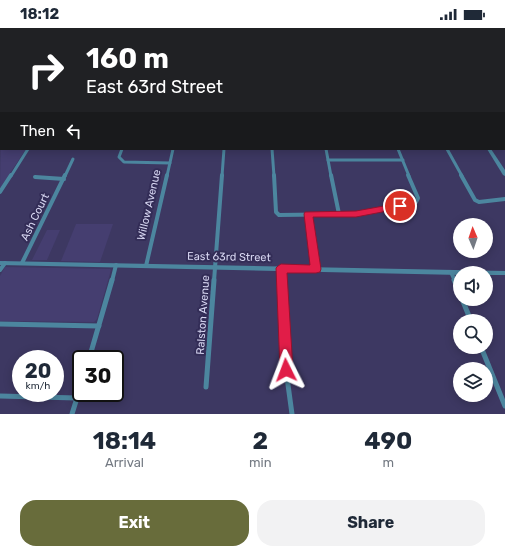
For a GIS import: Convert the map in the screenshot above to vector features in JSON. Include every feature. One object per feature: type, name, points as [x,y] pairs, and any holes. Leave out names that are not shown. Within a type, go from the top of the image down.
[{"type":"street","points":[[0,192],[27,150]]},
{"type":"street","points":[[122,150],[119,159],[124,162],[170,163]]},
{"type":"street","name":"Willow Avenue","points":[[146,266],[173,150]]},
{"type":"street","name":"Ralston Avenue","points":[[206,387],[224,150]]},
{"type":"street","points":[[272,150],[276,212],[278,214],[338,214],[369,212],[416,202],[418,198],[398,150]]},
{"type":"street","points":[[326,150],[338,214]]},
{"type":"street","points":[[448,150],[475,200],[478,202],[505,200]]},
{"type":"street","points":[[490,150],[503,168],[505,174]]},
{"type":"street","name":"Ash Court","points":[[22,263],[73,159]]},
{"type":"street","points":[[328,160],[403,160]]},
{"type":"street","name":"Ash Court","points":[[35,177],[64,179]]},
{"type":"street","points":[[308,214],[316,269]]},
{"type":"street","points":[[0,270],[2,263]]},
{"type":"street","name":"East 63rd Street","points":[[2,263],[505,273]]},
{"type":"street","points":[[92,350],[116,265]]},
{"type":"street","points":[[281,268],[286,370],[292,414]]},
{"type":"street","points":[[451,272],[453,277]]},
{"type":"street","points":[[0,324],[99,326]]},
{"type":"street","points":[[484,354],[505,406]]},
{"type":"street","points":[[0,396],[72,398]]},
{"type":"street","points":[[72,414],[76,402]]},
{"type":"shaded area","points":[[1,150],[25,150],[0,188]]},
{"type":"shaded area","points":[[76,224],[113,224],[100,262],[61,261]]},
{"type":"shaded area","points":[[47,230],[60,230],[47,260],[32,260]]},
{"type":"shaded area","points":[[5,267],[111,270],[97,319],[94,322],[0,321],[0,276]]},
{"type":"route","points":[[286,370],[281,268],[316,269],[308,214],[356,214],[400,206]]}]
